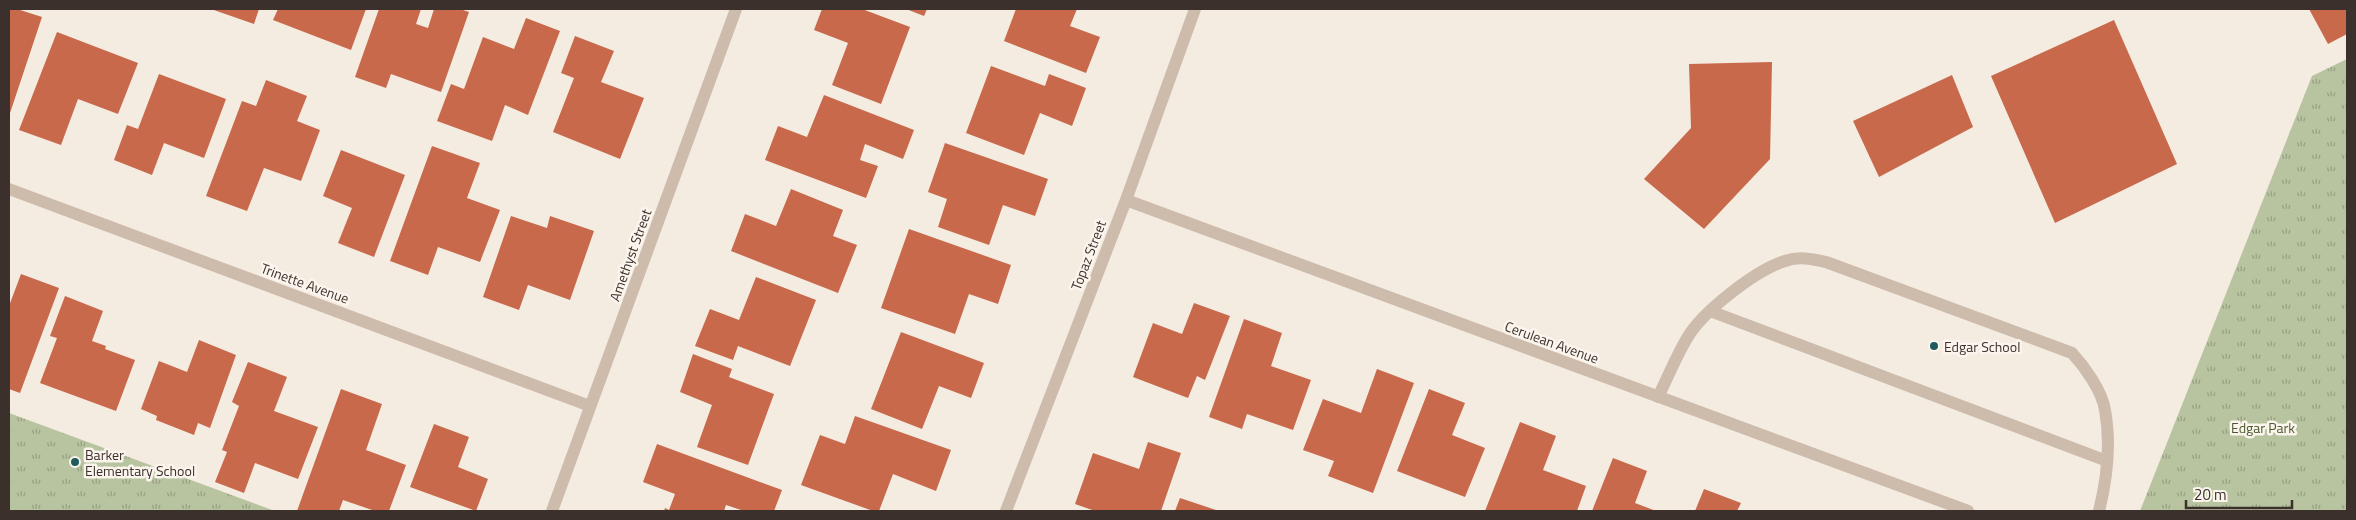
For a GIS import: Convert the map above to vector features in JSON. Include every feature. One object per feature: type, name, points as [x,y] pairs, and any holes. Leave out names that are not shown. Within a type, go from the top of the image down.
[{"type":"street","name":"Topaz Street","points":[[1006,511],[1126,200],[1195,9]]},
{"type":"street","name":"Amethyst Street","points":[[552,511],[733,10]]},
{"type":"street","name":"Trinette Avenue","points":[[9,189],[590,406]]},
{"type":"street","name":"Cerulean Avenue","points":[[1126,200],[1968,511]]},
{"type":"street","points":[[1658,397],[1689,335],[1710,311],[1760,272],[1786,261],[1806,258],[1826,262],[2072,353],[2086,368],[2105,409],[2108,462],[2100,511]]},
{"type":"street","points":[[1710,311],[2108,462]]},
{"type":"green space","name":"Edgar Park","points":[[2347,59],[2347,511],[2140,511],[2312,76]]},
{"type":"green space","name":"Barker Elementary School","points":[[9,413],[275,511],[9,511]]},
{"type":"building","points":[[9,9],[17,9],[42,17],[9,116]]},
{"type":"building","points":[[211,9],[259,9],[254,24]]},
{"type":"building","points":[[278,9],[366,9],[351,50],[273,20]]},
{"type":"building","points":[[379,9],[421,9],[416,24],[428,28],[434,9],[460,9],[469,12],[441,92],[391,74],[386,88],[355,77]]},
{"type":"building","points":[[822,9],[862,9],[910,27],[881,104],[832,85],[848,43],[814,30]]},
{"type":"building","points":[[906,9],[927,9],[924,16]]},
{"type":"building","points":[[1016,9],[1077,9],[1070,26],[1100,37],[1086,73],[1004,41]]},
{"type":"building","points":[[2309,9],[2347,9],[2347,34],[2328,44]]},
{"type":"building","points":[[526,18],[560,31],[528,115],[505,105],[492,141],[437,121],[451,84],[464,89],[483,37],[514,49]]},
{"type":"building","points":[[2114,20],[2177,164],[2055,223],[1991,76]]},
{"type":"building","points":[[57,32],[138,63],[118,114],[78,99],[61,145],[19,130]]},
{"type":"building","points":[[575,36],[614,51],[601,82],[644,98],[620,159],[553,132],[574,78],[561,73]]},
{"type":"building","points":[[1772,62],[1770,159],[1704,229],[1644,179],[1691,128],[1689,64]]},
{"type":"building","points":[[991,66],[1045,86],[1049,74],[1086,88],[1072,126],[1040,113],[1024,155],[966,133]]},
{"type":"building","points":[[159,74],[226,99],[204,158],[164,143],[152,175],[114,160],[127,125],[138,129]]},
{"type":"building","points":[[1952,75],[1973,127],[1879,177],[1853,121]]},
{"type":"building","points":[[266,80],[307,96],[297,121],[320,130],[301,181],[264,168],[247,211],[206,196],[242,101],[256,106]]},
{"type":"building","points":[[824,95],[914,130],[903,159],[865,144],[860,160],[878,166],[866,198],[765,160],[778,126],[807,137]]},
{"type":"building","points":[[945,143],[1048,179],[1035,216],[1003,205],[989,245],[938,227],[947,199],[928,192]]},
{"type":"building","points":[[432,146],[480,163],[467,198],[500,210],[480,262],[438,247],[428,275],[390,261]]},
{"type":"building","points":[[341,150],[405,175],[374,257],[338,243],[352,208],[323,196]]},
{"type":"building","points":[[791,189],[843,210],[833,236],[857,245],[838,293],[731,251],[745,214],[776,226]]},
{"type":"building","points":[[511,216],[547,228],[550,216],[594,231],[570,300],[528,285],[519,310],[483,297]]},
{"type":"building","points":[[909,229],[1011,265],[998,304],[969,294],[955,334],[881,308]]},
{"type":"building","points":[[21,274],[59,288],[20,393],[9,389],[9,306]]},
{"type":"building","points":[[756,277],[816,300],[790,366],[738,346],[733,360],[695,346],[710,309],[739,320]]},
{"type":"building","points":[[65,296],[103,311],[92,341],[106,346],[105,349],[135,360],[116,411],[40,383],[57,338],[50,336]]},
{"type":"building","points":[[1194,303],[1230,316],[1205,380],[1197,376],[1188,398],[1133,377],[1153,323],[1182,334]]},
{"type":"building","points":[[1244,319],[1282,333],[1271,366],[1311,380],[1293,430],[1247,414],[1242,429],[1209,417]]},
{"type":"building","points":[[901,332],[984,363],[971,398],[939,386],[922,429],[871,409]]},
{"type":"building","points":[[199,340],[236,355],[210,428],[198,423],[194,435],[156,420],[157,416],[141,409],[159,361],[187,372]]},
{"type":"building","points":[[693,354],[732,369],[729,377],[774,394],[748,465],[697,447],[712,405],[680,392]]},
{"type":"building","points":[[248,362],[287,377],[274,411],[318,427],[298,479],[255,463],[244,493],[215,482],[227,452],[222,450],[239,406],[232,402]]},
{"type":"building","points":[[1377,369],[1414,383],[1373,493],[1328,476],[1334,461],[1303,450],[1323,399],[1361,413]]},
{"type":"building","points":[[341,389],[382,404],[366,450],[406,465],[389,511],[375,511],[343,500],[339,511],[297,511]]},
{"type":"building","points":[[1429,389],[1465,403],[1452,435],[1485,448],[1465,497],[1397,471]]},
{"type":"building","points":[[855,416],[951,450],[936,491],[893,474],[879,511],[873,511],[801,485],[820,435],[845,444]]},
{"type":"building","points":[[1520,422],[1556,436],[1543,470],[1586,486],[1577,511],[1485,511]]},
{"type":"building","points":[[434,424],[469,437],[458,467],[488,479],[476,511],[410,487]]},
{"type":"building","points":[[1148,442],[1181,453],[1161,511],[1095,511],[1075,504],[1093,453],[1139,469]]},
{"type":"building","points":[[657,444],[782,490],[774,511],[744,511],[726,505],[724,511],[664,511],[665,508],[669,510],[675,494],[643,482]]},
{"type":"building","points":[[1613,458],[1647,471],[1635,503],[1656,511],[1592,511]]},
{"type":"building","points":[[1704,489],[1741,503],[1737,511],[1695,511]]},
{"type":"building","points":[[1180,498],[1219,511],[1175,511]]},
{"type":"place","name":"Edgar School","points":[[1934,346]]},
{"type":"place","name":"Barker Elementary School","points":[[75,462]]}]
